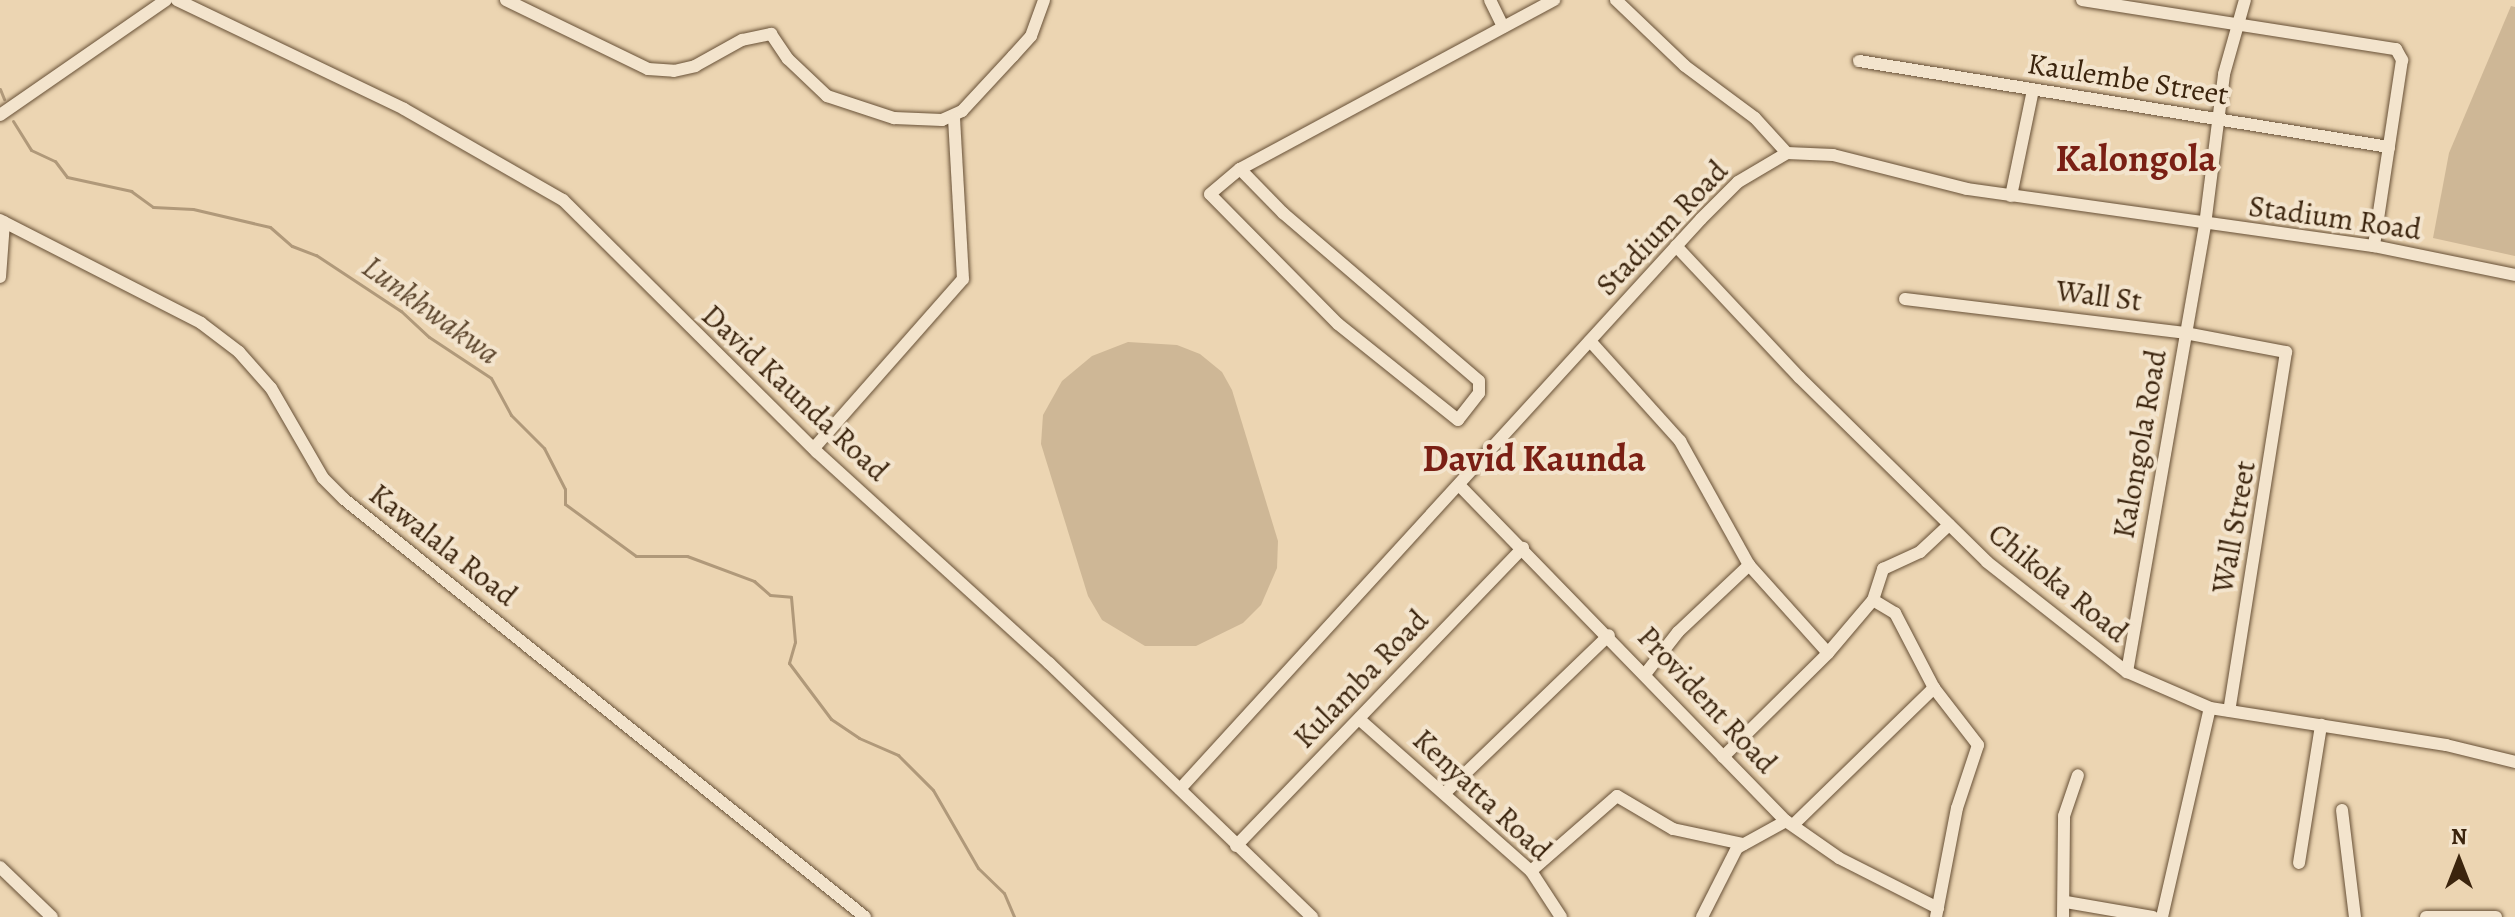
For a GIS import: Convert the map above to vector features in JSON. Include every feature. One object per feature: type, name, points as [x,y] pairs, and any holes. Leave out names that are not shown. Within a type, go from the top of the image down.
[{"type":"street","points":[[0,115],[166,0]]},
{"type":"street","name":"David Kaunda Road","points":[[177,0],[417,116],[563,200],[814,448],[1180,789],[1312,917]]},
{"type":"street","points":[[506,0],[648,69],[674,71],[695,66],[742,40],[771,34],[788,59],[827,96],[894,118],[958,115]]},
{"type":"street","points":[[814,448],[963,279],[958,115],[1031,36],[1044,0]]},
{"type":"street","points":[[1490,0],[1503,27]]},
{"type":"street","points":[[1240,169],[1283,213],[1479,381],[1479,393],[1458,420],[1338,324],[1211,200],[1212,189],[1240,169],[1554,0]]},
{"type":"street","points":[[1616,0],[1685,66],[1755,118],[1787,153]]},
{"type":"street","points":[[2082,0],[2396,49],[2402,60],[2374,246]]},
{"type":"street","name":"Kalongola Road","points":[[2127,672],[2205,225],[2218,120],[2245,0]]},
{"type":"street","name":"Kaulembe Street","points":[[1859,61],[2389,147]]},
{"type":"street","points":[[2011,196],[2033,90]]},
{"type":"street","name":"Stadium Road","points":[[1180,789],[1676,246],[1738,182],[1787,153],[1833,155],[2011,196],[2374,246],[2515,275]]},
{"type":"street","points":[[0,277],[2,221]]},
{"type":"street","name":"Kawalala Road","points":[[2,221],[201,323],[239,352],[271,388],[323,478],[344,499],[865,917]]},
{"type":"street","name":"Chikoka Road","points":[[1676,246],[1949,525],[2066,628],[2127,672],[2210,708],[2321,725],[2515,762]]},
{"type":"street","name":"Wall St","points":[[1905,299],[2185,333],[2286,352]]},
{"type":"street","points":[[1590,341],[1680,441],[1749,565],[1828,653]]},
{"type":"street","name":"Wall Street","points":[[2229,710],[2286,352]]},
{"type":"street","name":"Provident Road","points":[[1459,485],[1609,635],[1789,823],[1839,858],[1937,912]]},
{"type":"street","points":[[1723,757],[1828,653],[1873,600],[1883,569],[1920,552],[1949,525]]},
{"type":"street","name":"Kulamba Road","points":[[1236,846],[1523,548]]},
{"type":"street","points":[[1646,673],[1678,632],[1749,565]]},
{"type":"street","points":[[1873,600],[1902,622],[1934,688],[1978,745],[1957,808],[1937,912]]},
{"type":"street","points":[[1446,792],[1609,635]]},
{"type":"street","points":[[1702,917],[1727,859],[1743,844],[1789,823],[1934,688]]},
{"type":"street","points":[[2162,917],[2210,708]]},
{"type":"street","name":"Kenyatta Road","points":[[1359,719],[1446,792],[1531,871],[1561,917]]},
{"type":"street","points":[[2299,863],[2321,725]]},
{"type":"street","points":[[2063,917],[2066,902],[2064,816],[2078,775]]},
{"type":"street","points":[[1531,871],[1617,796],[1673,829],[1743,844]]},
{"type":"street","points":[[2342,810],[2355,917]]},
{"type":"street","points":[[0,867],[52,917]]},
{"type":"street","points":[[2066,902],[2153,917]]},
{"type":"street","points":[[2426,917],[2496,917]]},
{"type":"shaded area","points":[[2511,6],[2515,7],[2515,256],[2433,238],[2449,153]]},
{"type":"shaded area","points":[[1128,342],[1177,345],[1200,354],[1222,372],[1232,390],[1278,541],[1277,568],[1261,605],[1243,623],[1196,646],[1145,646],[1102,620],[1088,596],[1041,444],[1043,415],[1062,381],[1092,356]]},
{"type":"waterway","name":"Lunkhwakwa","points":[[0,89],[4,99]]},
{"type":"waterway","name":"Lunkhwakwa","points":[[13,121],[31,150],[55,161],[67,177],[131,191],[153,207],[193,209],[270,227],[292,246],[316,255],[401,311],[429,337],[491,378],[511,415],[544,448],[565,489],[565,504],[636,556],[687,556],[754,581],[770,595],[791,597],[795,642],[789,663],[831,719],[859,738],[898,755],[933,790],[978,868],[1004,893],[1014,917]]},
{"type":"district","name":"Kalongola","points":[[2136,159]]},
{"type":"district","name":"David Kaunda","points":[[1534,459]]}]
